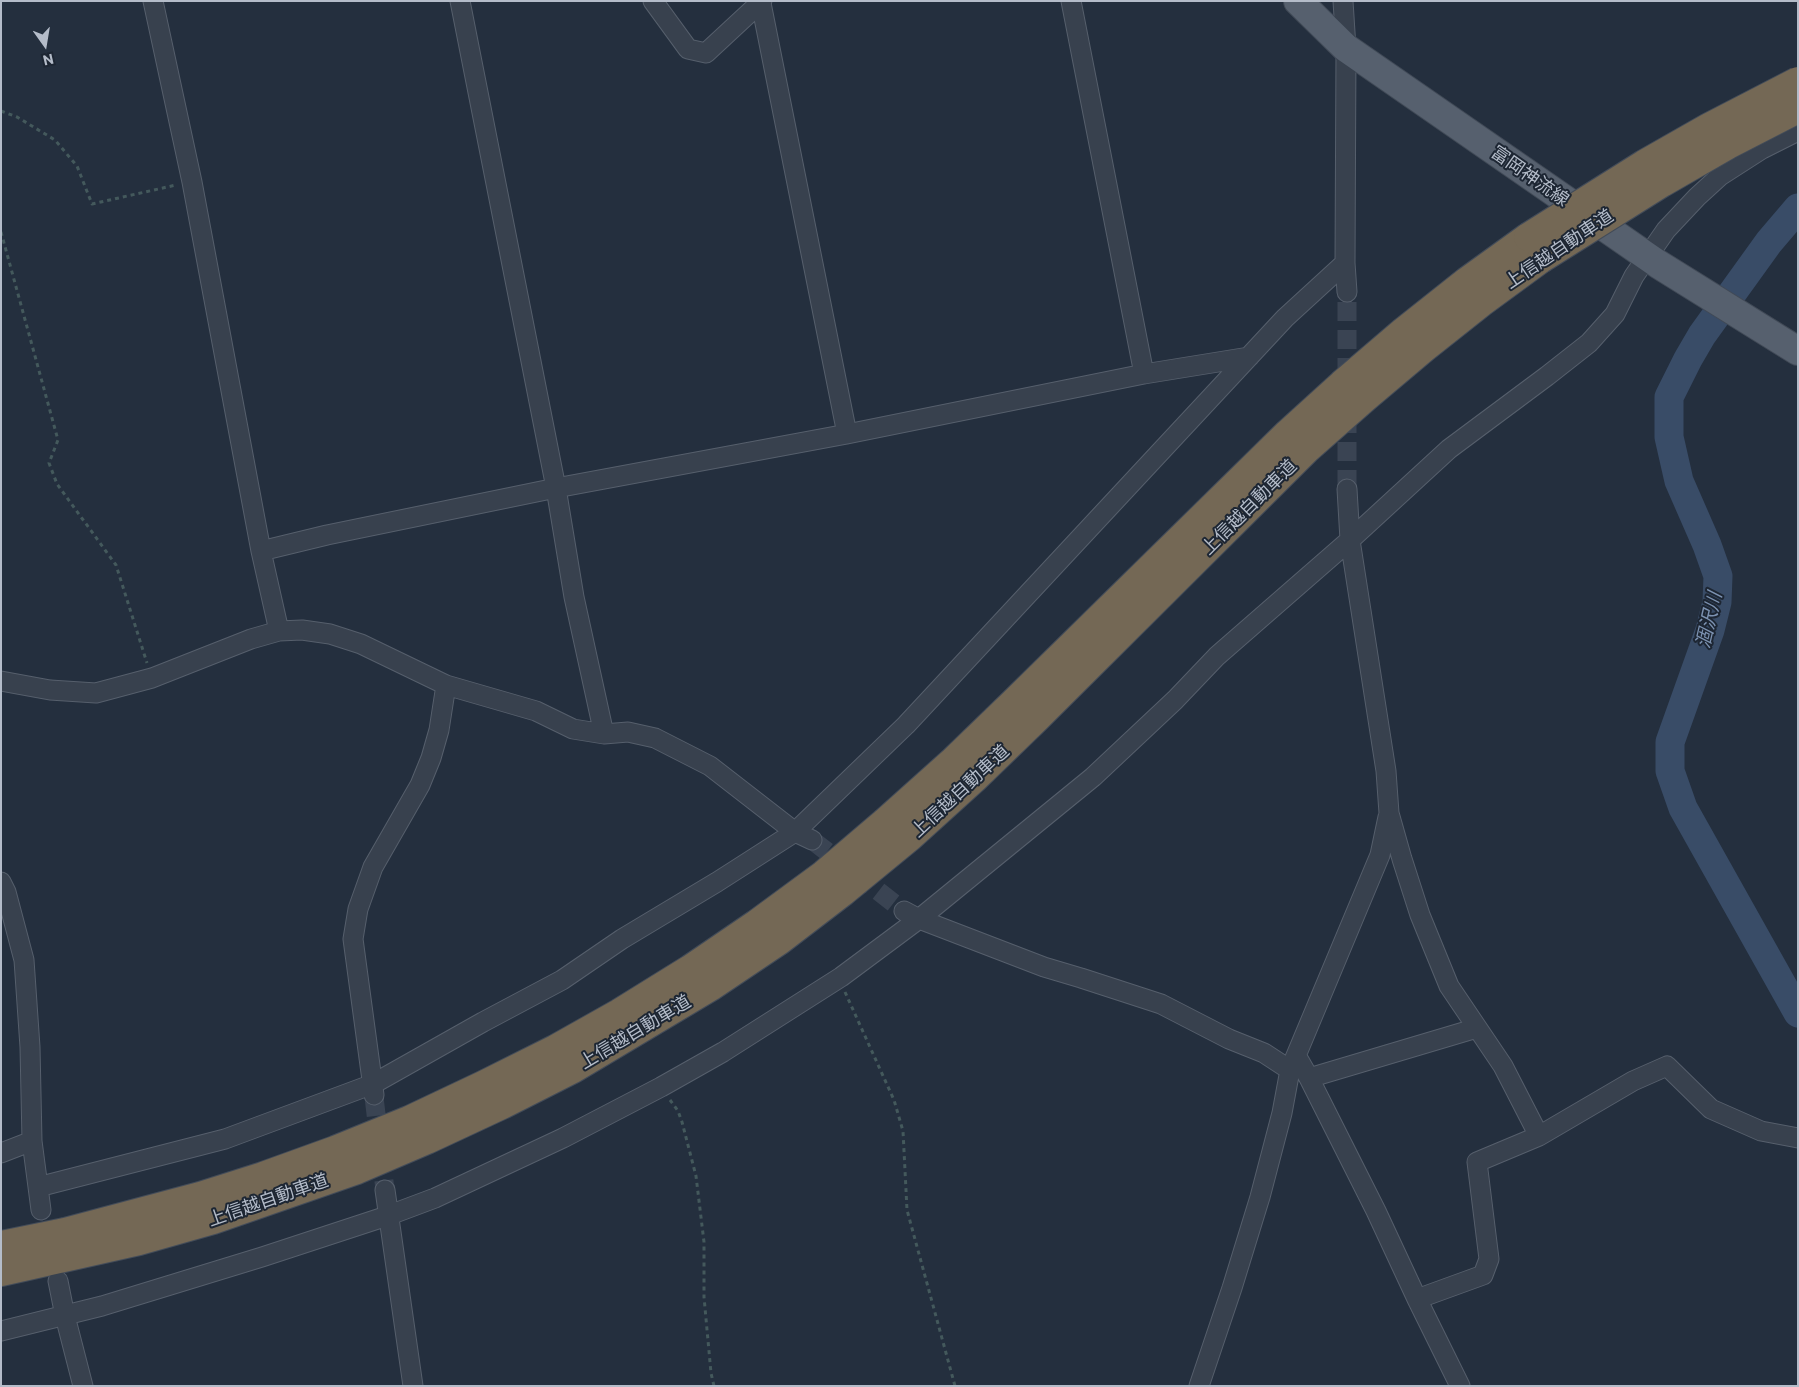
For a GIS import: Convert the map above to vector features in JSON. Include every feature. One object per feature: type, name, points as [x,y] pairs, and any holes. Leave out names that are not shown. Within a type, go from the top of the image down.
[{"type":"highway","name":"上信越自動車道","points":[[1,1272],[130,1243],[213,1220],[357,1170],[427,1140],[564,1074],[642,1030],[712,986],[779,941],[910,837],[1029,726],[1306,450],[1430,343],[1481,303],[1535,248],[1652,159],[1798,81]]},
{"type":"highway","name":"上信越自動車道","points":[[1,1245],[73,1230],[191,1198],[263,1176],[334,1150],[409,1120],[483,1086],[619,1013],[756,924],[824,874],[885,822],[1008,709],[1288,433],[1404,330],[1467,281],[1662,183],[1728,145],[1798,109]]},
{"type":"main road","name":"富岡神流線","points":[[1298,1],[1346,48],[1653,261],[1787,345]]},
{"type":"street","points":[[153,1],[192,182],[261,551],[279,631]]},
{"type":"street","points":[[460,1],[556,488],[574,597],[604,734]]},
{"type":"street","points":[[653,1],[688,49],[706,53],[761,2]]},
{"type":"street","points":[[1072,1],[1144,374]]},
{"type":"street","points":[[1344,1],[1346,48],[1345,263],[1347,292]]},
{"type":"street","points":[[761,2],[847,434]]},
{"type":"street","points":[[1,1331],[65,1316],[262,1257],[388,1216],[436,1198],[563,1138],[662,1087],[723,1052],[841,977],[912,915],[1093,777],[1175,700],[1217,656],[1350,540],[1449,449],[1589,343],[1616,314],[1634,276],[1653,261],[1666,230],[1697,197],[1720,176],[1762,149],[1798,131]]},
{"type":"street","points":[[38,1187],[225,1139],[374,1091],[483,1022],[562,980],[622,939],[795,832],[906,725],[1285,318],[1345,263]]},
{"type":"street","points":[[261,551],[327,535],[556,488],[847,434],[1144,374],[1249,357]]},
{"type":"street","points":[[1347,489],[1350,540],[1386,771],[1389,813],[1420,915],[1449,986],[1503,1066],[1539,1136]]},
{"type":"street","points":[[1,681],[50,690],[96,694],[152,678],[252,638],[279,631],[302,630],[330,634],[361,644],[446,685],[536,711],[573,729],[604,734],[628,732],[655,738],[710,766],[795,832],[812,840]]},
{"type":"street","points":[[374,1091],[353,939],[358,909],[374,867],[420,785],[431,758],[439,730],[446,685]]},
{"type":"street","points":[[1199,1386],[1260,1197],[1293,1063],[1380,855],[1389,813]]},
{"type":"street","points":[[1,882],[6,892],[24,960],[30,1047],[32,1141],[41,1210]]},
{"type":"street","points":[[912,915],[1044,967],[1161,1004],[1229,1039],[1293,1063],[1309,1078],[1376,1211],[1460,1386]]},
{"type":"street","points":[[1309,1078],[1478,1028]]},
{"type":"street","points":[[1417,1299],[1483,1275],[1489,1259],[1477,1162],[1539,1136],[1633,1081],[1667,1066],[1711,1109],[1761,1131],[1798,1138]]},
{"type":"street","points":[[1,1152],[32,1141]]},
{"type":"street","points":[[385,1190],[413,1386]]},
{"type":"street","points":[[58,1281],[83,1386]]},
{"type":"path","points":[[1,111],[17,117],[55,140],[77,166],[92,204],[192,182]]},
{"type":"path","points":[[1,232],[58,440],[49,463],[56,484],[116,565],[152,678]]},
{"type":"path","points":[[841,977],[843,986],[894,1100],[903,1131],[907,1210],[954,1386]]},
{"type":"path","points":[[662,1087],[678,1111],[696,1176],[704,1242],[704,1297],[711,1373],[714,1386]]},
{"type":"waterway","name":"涸沢川","points":[[1798,208],[1769,242],[1702,335],[1669,397],[1669,437],[1679,481],[1707,545],[1718,576],[1717,602],[1710,630],[1670,742],[1670,771],[1683,808],[1798,1013]]},
{"type":"tunnel","points":[[1347,292],[1347,489]]},
{"type":"tunnel","points":[[812,840],[904,911]]},
{"type":"tunnel","points":[[374,1097],[385,1190]]}]
